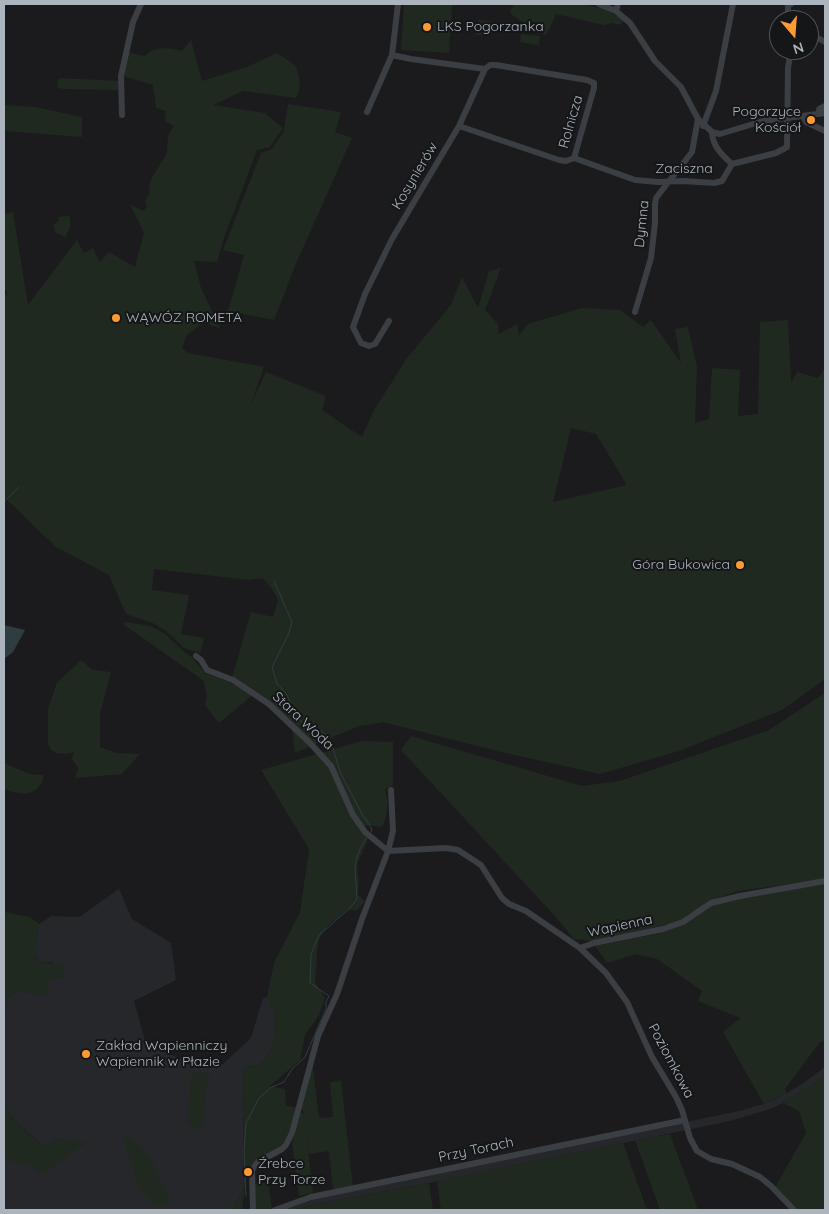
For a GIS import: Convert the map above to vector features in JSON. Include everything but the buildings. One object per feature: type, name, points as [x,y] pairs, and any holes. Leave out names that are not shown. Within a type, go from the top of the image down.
[{"type":"street","points":[[122,114],[120,76],[131,30],[140,4]]},
{"type":"street","points":[[367,112],[392,55],[398,4]]},
{"type":"street","points":[[599,4],[616,11],[630,23],[655,61],[681,87],[698,119],[712,132],[720,134],[762,121],[822,113],[819,109],[825,106]]},
{"type":"street","points":[[616,11],[618,4]]},
{"type":"street","points":[[704,126],[716,91],[733,4]]},
{"type":"street","points":[[392,55],[485,68]]},
{"type":"street","points":[[787,117],[789,60]]},
{"type":"street","name":"Rolnicza","points":[[459,126],[560,160],[566,161],[574,158],[594,88],[594,82],[496,65],[490,65],[485,68]]},
{"type":"street","name":"Kosynierów","points":[[389,322],[375,344],[369,346],[361,343],[353,327],[365,294],[392,239],[459,126],[485,68]]},
{"type":"street","points":[[803,116],[806,122],[825,131]]},
{"type":"street","name":"Zaciszna","points":[[574,158],[635,180],[714,183],[722,181],[732,164],[776,153],[787,147],[787,117]]},
{"type":"street","name":"Dymna","points":[[635,312],[651,258],[655,223],[654,204],[661,190],[692,152],[698,119]]},
{"type":"street","points":[[712,132],[714,143],[732,164]]},
{"type":"street","name":"Stara Woda","points":[[196,656],[207,670],[233,680],[269,704],[316,749],[331,766],[353,815],[365,832],[388,851]]},
{"type":"street","points":[[253,1210],[252,1170],[258,1162],[282,1149],[292,1132],[318,1036],[336,994],[388,851],[393,831],[391,790]]},
{"type":"street","name":"Wapienna","points":[[388,851],[446,848],[458,850],[481,865],[502,898],[509,904],[526,911],[580,948],[594,943],[663,929],[683,922],[711,903],[825,881]]},
{"type":"street","name":"Poziomkowa","points":[[580,948],[606,974],[627,1002],[652,1057],[676,1097],[693,1145],[703,1156],[747,1170],[760,1177],[794,1210]]},
{"type":"street","name":"Przy Torach","points":[[275,1210],[311,1197],[685,1120]]},
{"type":"shaded area","name":"LKS Pogorzanka","points":[[404,4],[452,4],[449,53],[401,50]]},
{"type":"shaded area","points":[[512,4],[583,4],[606,9],[624,20],[620,25],[612,23],[604,25],[556,14],[546,36],[536,28],[525,25],[509,12],[514,5]]},
{"type":"shaded area","points":[[478,20],[491,21],[488,36],[476,35]]},
{"type":"shaded area","points":[[521,34],[540,36],[539,45],[520,42]]},
{"type":"shaded area","points":[[191,40],[202,81],[247,67],[277,53],[296,66],[299,79],[300,86],[296,98],[243,91],[213,105],[265,113],[283,128],[270,147],[257,150],[217,262],[194,261],[201,288],[220,328],[203,323],[187,335],[182,348],[188,353],[264,367],[250,406],[266,372],[326,396],[322,410],[362,437],[374,410],[407,358],[451,305],[462,277],[478,308],[489,271],[501,268],[485,310],[498,324],[499,334],[517,324],[519,335],[528,324],[582,308],[620,310],[643,327],[651,320],[681,363],[675,329],[688,327],[697,367],[695,423],[709,419],[712,368],[740,370],[738,416],[758,414],[760,322],[788,320],[791,383],[797,372],[818,378],[825,368],[825,679],[782,710],[679,751],[600,774],[497,751],[383,722],[359,726],[295,753],[292,727],[232,678],[251,612],[273,617],[278,600],[263,578],[249,580],[154,569],[152,590],[189,595],[181,634],[204,638],[200,653],[184,648],[166,631],[153,623],[126,614],[109,575],[56,547],[4,497],[4,294],[8,295],[4,286],[4,214],[13,212],[28,305],[77,240],[84,253],[93,248],[100,262],[109,252],[135,267],[144,233],[130,204],[143,211],[147,207],[145,201],[149,195],[150,181],[167,153],[168,135],[174,126],[165,121],[166,111],[156,108],[153,85],[123,76],[127,52],[144,56],[153,50],[162,48],[182,51]],"holes":[[[571,428],[596,434],[627,485],[553,502]]]},
{"type":"shaded area","points":[[60,78],[119,81],[119,90],[58,88],[57,82]]},
{"type":"shaded area","points":[[288,104],[341,112],[335,132],[352,138],[295,266],[274,320],[228,311],[244,255],[223,250],[261,153],[272,149],[284,131]]},
{"type":"shaded area","points":[[4,105],[35,107],[82,117],[82,137],[4,131]]},
{"type":"shaded area","points":[[70,216],[70,228],[65,237],[55,232],[54,224],[59,221],[58,217]]},
{"type":"shaded area","points":[[126,622],[151,626],[165,634],[193,658],[205,673],[229,682],[253,695],[219,723],[205,705],[207,696],[204,681],[123,624]]},
{"type":"shaded area","points":[[4,625],[25,630],[13,652],[4,659]]},
{"type":"shaded area","points":[[81,660],[93,670],[111,672],[100,713],[100,747],[116,753],[140,754],[122,774],[75,778],[78,768],[72,759],[74,752],[67,754],[56,753],[51,750],[48,744],[48,709],[57,683]]},
{"type":"shaded area","points":[[825,693],[825,879],[739,891],[709,901],[681,920],[591,941],[574,939],[401,750],[411,736],[582,786],[620,781],[769,730]]},
{"type":"shaded area","points":[[362,741],[393,742],[393,785],[385,789],[387,799],[386,818],[382,827],[367,825],[362,829],[368,839],[357,865],[358,895],[365,901],[356,911],[348,909],[327,926],[318,941],[315,982],[325,998],[319,1015],[305,1035],[300,1060],[270,1086],[285,1089],[286,1106],[297,1107],[292,1127],[286,1141],[277,1149],[256,1161],[249,1175],[248,1164],[242,1210],[233,1210],[243,1190],[244,1067],[261,1065],[276,1040],[275,1012],[267,997],[274,963],[300,912],[309,849],[261,770]]},
{"type":"shaded area","points":[[4,763],[30,774],[43,775],[43,779],[39,786],[31,792],[18,793],[4,789]]},
{"type":"shaded area","points":[[825,884],[825,1041],[820,1042],[785,1089],[787,1093],[764,1104],[723,1032],[740,1018],[698,1001],[702,991],[657,959],[636,954],[607,963],[595,946],[660,933],[710,906],[741,897]]},
{"type":"shaded area","name":"Zakład Wapienniczy Wapiennik w Płazie","points":[[119,889],[132,919],[171,943],[176,980],[134,1001],[146,1044],[192,1064],[223,1064],[251,1038],[263,998],[267,997],[275,1012],[276,1040],[261,1065],[244,1067],[243,1190],[233,1210],[4,1210],[4,1158],[25,1162],[35,1168],[85,1144],[59,1139],[44,1147],[18,1124],[6,1109],[4,1102],[4,1015],[8,998],[20,991],[41,995],[48,987],[48,981],[62,977],[52,962],[39,963],[35,947],[39,924],[51,916],[79,917]]},
{"type":"shaded area","points":[[4,912],[30,917],[39,924],[36,939],[38,963],[57,964],[67,969],[61,977],[48,981],[50,992],[41,995],[20,991],[8,998],[4,1015]]},
{"type":"shaded area","points":[[312,1058],[319,1118],[333,1117],[330,1082],[341,1081],[353,1187],[333,1190],[329,1151],[309,1154],[304,1113],[301,1108]]},
{"type":"shaded area","points":[[825,1067],[825,1076],[783,1103],[730,1121],[295,1210],[278,1210],[312,1199],[739,1111],[764,1104],[787,1093]]},
{"type":"shaded area","points":[[199,1071],[210,1075],[205,1095],[203,1126],[194,1129],[188,1122],[190,1077]]},
{"type":"shaded area","points":[[825,1076],[825,1210],[796,1210],[773,1191],[806,1133],[799,1111],[783,1103]]},
{"type":"shaded area","points":[[4,1102],[16,1121],[44,1147],[59,1139],[86,1143],[41,1175],[35,1168],[25,1163],[17,1167],[15,1162],[4,1158]]},
{"type":"shaded area","points":[[300,1113],[304,1113],[313,1193],[299,1196],[292,1144]]},
{"type":"shaded area","points":[[122,1134],[131,1138],[146,1153],[157,1172],[170,1202],[156,1207],[140,1191]]},
{"type":"shaded area","points":[[670,1134],[698,1210],[660,1210],[635,1140]]},
{"type":"shaded area","points":[[623,1143],[647,1210],[441,1210],[437,1181]]},
{"type":"shaded area","points":[[268,1182],[272,1209],[256,1210],[254,1184]]},
{"type":"shaded area","points":[[429,1183],[433,1210],[295,1210],[312,1205]]},
{"type":"waterway","points":[[4,502],[19,487]]},
{"type":"waterway","name":"Stara Woda","points":[[274,581],[292,622],[289,633],[272,667],[277,684],[286,693],[301,721],[327,735],[340,772],[372,829],[371,832]]},
{"type":"waterway","name":"Stara Woda","points":[[246,1196],[244,1151],[246,1123],[259,1098],[272,1087],[284,1082],[292,1069],[305,1057],[326,1009],[326,1002],[329,996],[310,983],[311,954],[319,935],[350,908],[357,899],[356,860],[367,837]]},
{"type":"place","name":"LKS Pogorzanka","points":[[427,27]]},
{"type":"place","name":"Pogorzyce Kościół","points":[[811,120]]},
{"type":"place","name":"WĄWÓZ ROMETA","points":[[116,318]]},
{"type":"place","name":"Góra Bukowica","points":[[740,565]]},
{"type":"place","name":"Zakład Wapienniczy Wapiennik w Płazie","points":[[86,1054]]},
{"type":"place","name":"Źrebce Przy Torze","points":[[248,1172]]}]
